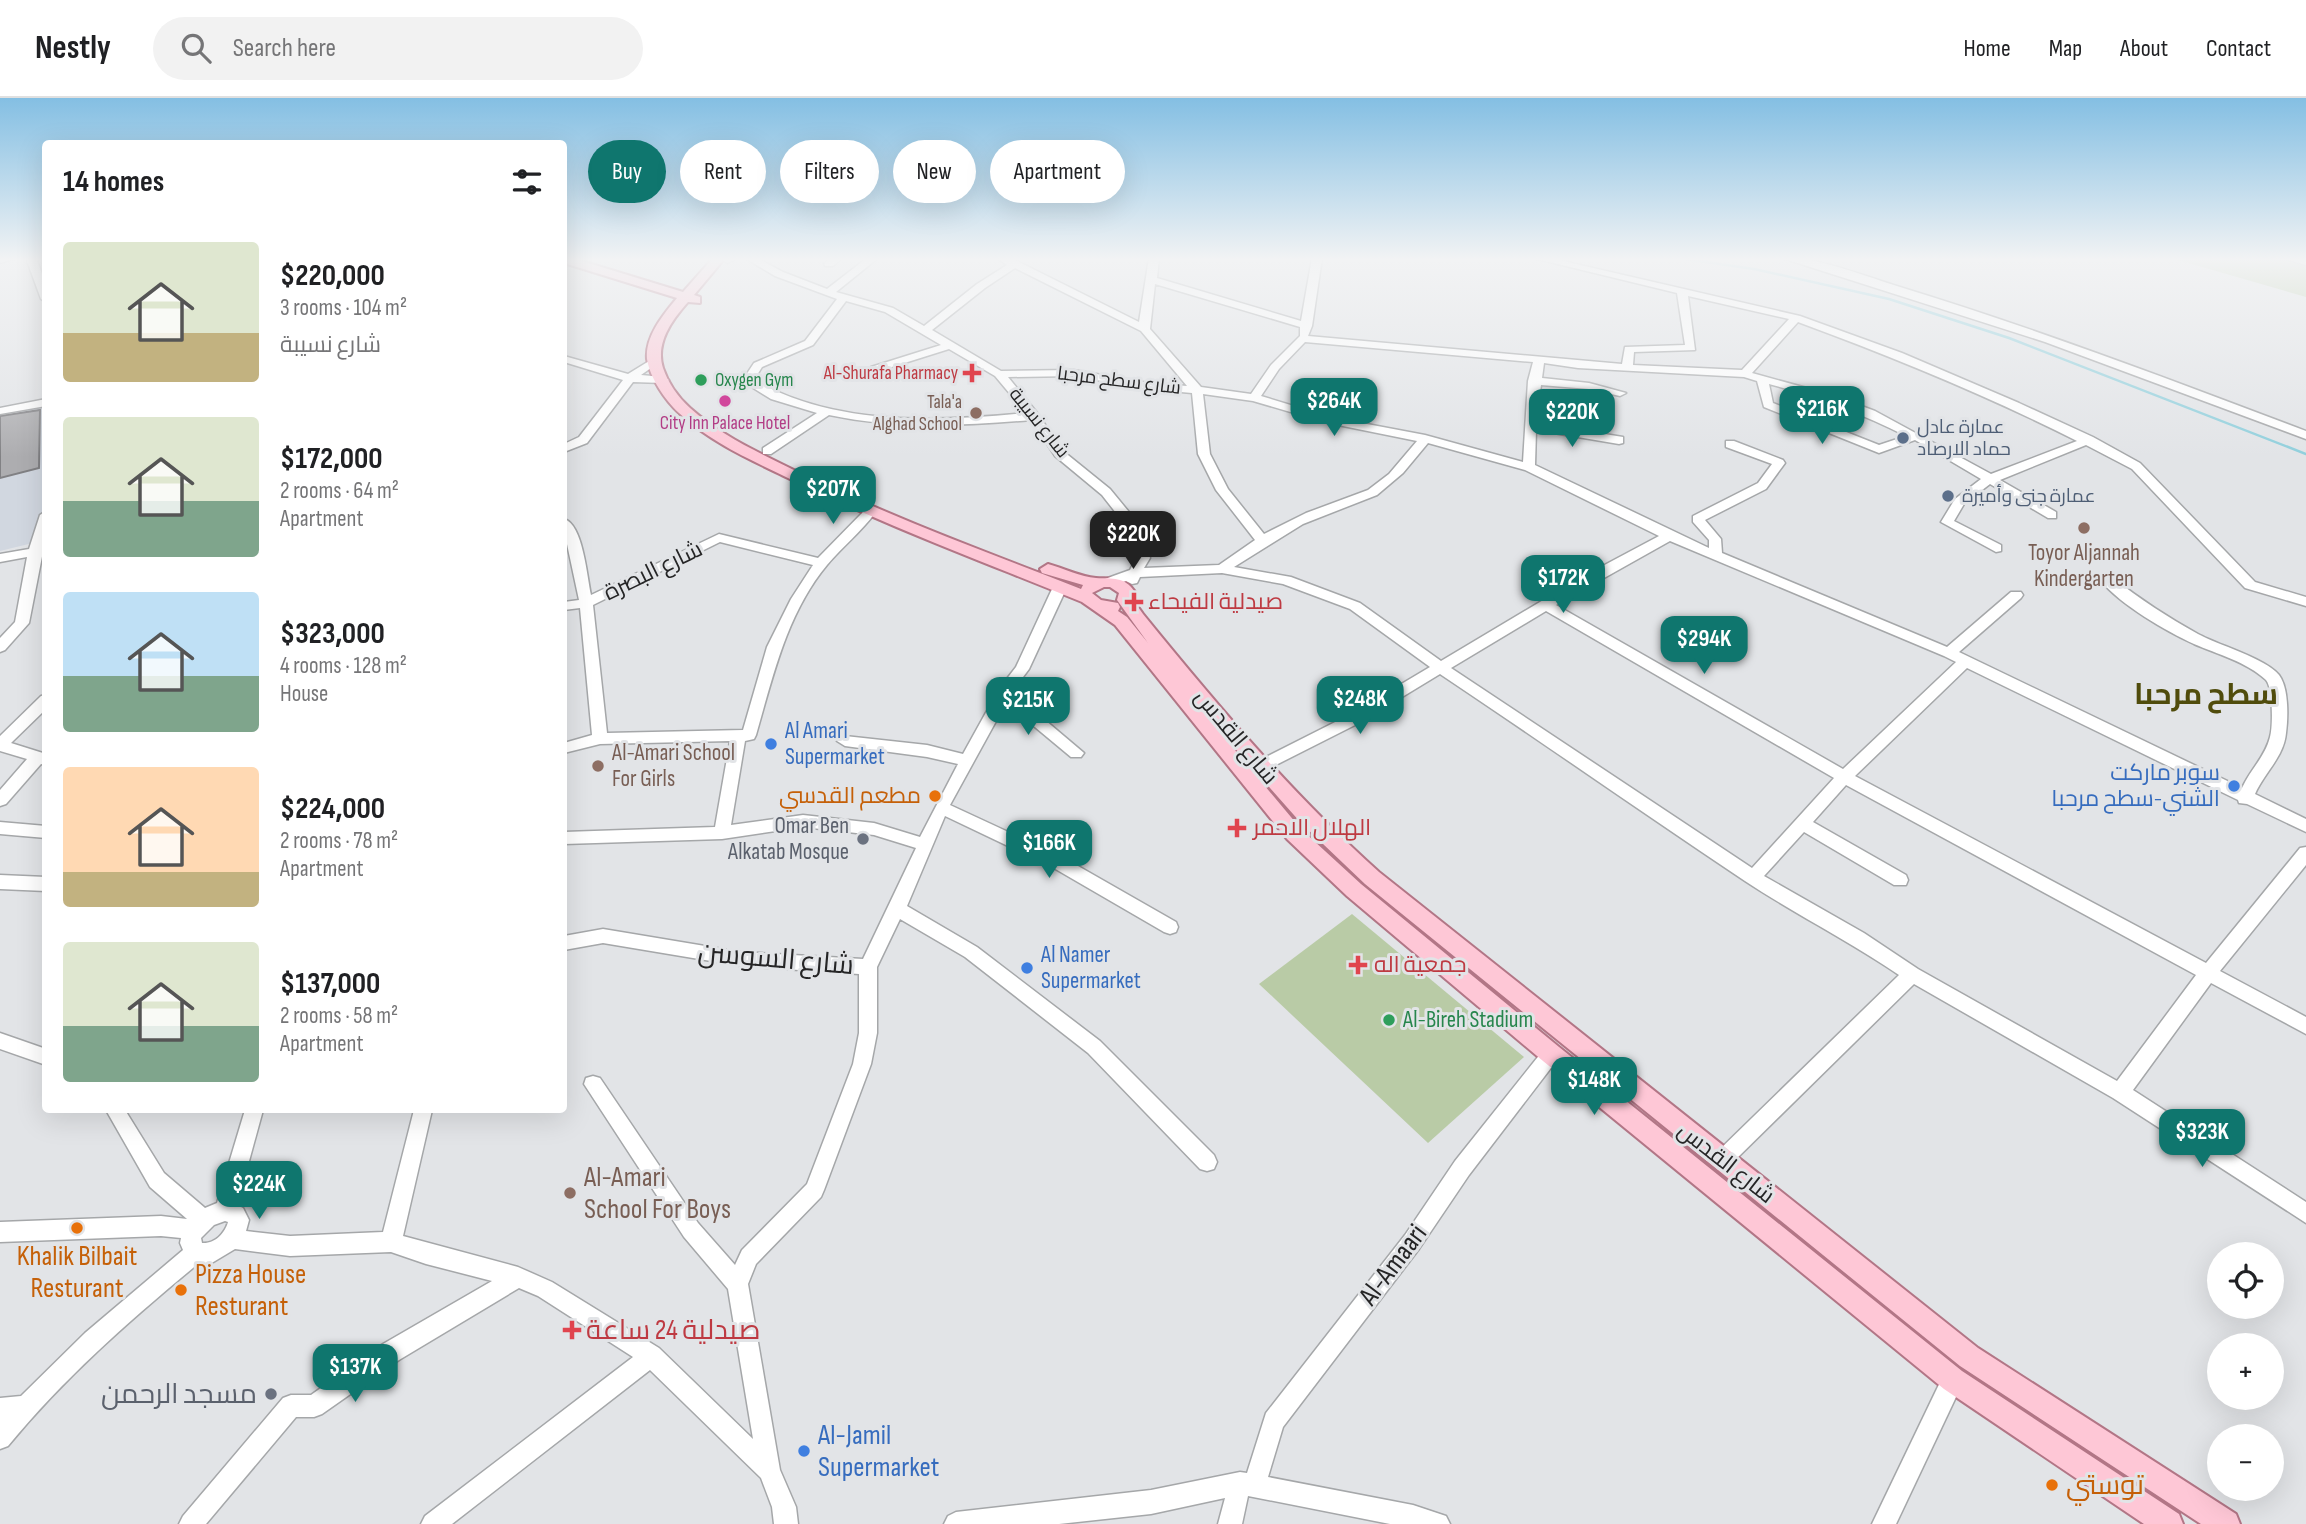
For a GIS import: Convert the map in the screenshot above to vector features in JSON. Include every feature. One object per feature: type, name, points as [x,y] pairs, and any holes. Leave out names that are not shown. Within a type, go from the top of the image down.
[{"type":"main road","name":"شارع القدس","points":[[665,325],[657,336],[654,361],[671,395],[685,411],[869,513],[1060,587],[1099,593]]},
{"type":"main road","name":"شارع القدس","points":[[675,325],[666,342],[666,361],[674,380],[694,408],[763,454],[885,506],[1067,576],[1099,593],[1222,749],[1294,834],[1354,890],[1551,1054],[1953,1380],[2169,1524]]},
{"type":"main road","points":[[1121,585],[1126,596],[1116,606],[1099,593],[1121,585]]},
{"type":"main road","name":"شارع القدس","points":[[1126,596],[1137,618],[1259,767],[1327,839],[1372,878],[1969,1357],[2226,1524]]},
{"type":"street","points":[[822,325],[808,343],[758,365],[748,381],[765,394],[825,412],[931,424],[1034,416]]},
{"type":"street","points":[[913,325],[999,374]]},
{"type":"street","points":[[924,331],[932,325]]},
{"type":"street","points":[[1136,325],[1145,329],[1197,390],[1203,454],[1222,490],[1262,540]]},
{"type":"street","points":[[1144,325],[1145,329]]},
{"type":"street","points":[[1254,398],[1275,367],[1302,339],[1307,326],[1302,325]]},
{"type":"street","points":[[1627,367],[1629,349],[1691,348],[1687,325]]},
{"type":"street","points":[[1745,374],[1790,325]]},
{"type":"street","points":[[1814,325],[1898,355],[2090,440],[2136,466],[2250,585],[2306,602]]},
{"type":"street","points":[[2008,325],[2082,349],[2306,435]]},
{"type":"street","points":[[1302,339],[1539,359],[1578,365],[1745,374],[1828,397],[1871,413],[2052,515]]},
{"type":"street","points":[[875,369],[952,345]]},
{"type":"street","points":[[1529,467],[1534,381],[1539,359]]},
{"type":"street","points":[[567,360],[630,378],[663,380]]},
{"type":"street","points":[[567,447],[583,440],[630,378],[654,361]]},
{"type":"street","name":"شارع سطح مرحبا","points":[[999,374],[1073,373],[1148,386],[1254,398],[1328,421],[1426,439],[1529,467],[1670,536],[1950,653],[1965,663],[2306,826]]},
{"type":"street","name":"شارع نسيبة","points":[[999,374],[1034,416],[1059,453],[1106,492],[1133,526],[1143,558],[1126,596]]},
{"type":"street","points":[[1762,380],[1768,405],[1836,434],[1880,449],[1916,436]]},
{"type":"street","points":[[1534,381],[1589,386],[1620,393]]},
{"type":"street","points":[[0,411],[42,403]]},
{"type":"street","points":[[763,454],[825,412]]},
{"type":"street","points":[[1530,426],[1619,440]]},
{"type":"street","points":[[1222,569],[1262,540],[1311,515],[1353,502],[1379,488],[1405,464],[1426,439]]},
{"type":"street","points":[[1996,548],[1947,522],[1959,502],[1988,480],[2090,440]]},
{"type":"street","points":[[1715,554],[1716,539],[1697,519],[1762,486],[1779,463],[1730,444]]},
{"type":"street","points":[[567,747],[600,739],[749,735],[774,647],[798,599],[821,563],[869,513]]},
{"type":"street","points":[[567,526],[571,531],[586,603],[600,739]]},
{"type":"street","points":[[1259,767],[1356,718],[1546,605],[1670,536]]},
{"type":"street","name":"شارع البصرة","points":[[567,606],[586,603],[719,538],[821,563]]},
{"type":"street","points":[[0,558],[39,546],[22,623],[0,647]]},
{"type":"street","points":[[1099,593],[1135,573],[1222,569],[1286,580],[1355,606],[1442,669],[1753,878],[1858,938],[1912,974],[2120,1092],[2306,1213]]},
{"type":"street","points":[[2108,581],[2145,610],[2196,639],[2237,656],[2273,678],[2278,691],[2279,734],[2272,756],[2255,776],[2245,799]]},
{"type":"street","points":[[868,967],[898,909],[941,808],[965,760],[1004,693],[1022,668],[1060,587]]},
{"type":"street","points":[[1950,653],[2016,595]]},
{"type":"street","points":[[1546,605],[1844,778],[2209,971],[2306,1026]]},
{"type":"street","points":[[1753,878],[1844,778],[1965,663]]},
{"type":"street","points":[[1004,693],[1076,753]]},
{"type":"street","points":[[0,800],[42,759],[0,745],[42,704]]},
{"type":"street","points":[[722,833],[738,735]]},
{"type":"street","points":[[845,740],[927,751],[965,760]]},
{"type":"street","points":[[941,808],[986,827],[1092,881],[1170,927]]},
{"type":"street","points":[[567,838],[722,833],[803,821],[874,829],[927,845]]},
{"type":"street","points":[[1802,824],[1900,880]]},
{"type":"street","points":[[0,828],[42,831]]},
{"type":"street","points":[[2120,1092],[2209,971],[2306,853]]},
{"type":"street","points":[[0,882],[42,884]]},
{"type":"street","points":[[898,909],[971,953],[1094,1047],[1207,1162]]},
{"type":"street","name":"شارع السوسن","points":[[567,942],[603,936],[741,959],[868,967],[868,1032],[863,1064],[814,1190],[749,1257],[738,1284]]},
{"type":"street","points":[[1722,1160],[1912,974]]},
{"type":"street","points":[[0,1041],[42,1056]]},
{"type":"street","name":"Al-Amaari","points":[[1230,1524],[1274,1421],[1412,1242],[1462,1168],[1551,1054]]},
{"type":"street","points":[[593,1084],[691,1230],[738,1284],[769,1470],[784,1507],[786,1524]]},
{"type":"street","points":[[117,1113],[157,1180],[199,1225]]},
{"type":"street","points":[[225,1212],[253,1113]]},
{"type":"street","points":[[391,1242],[422,1113]]},
{"type":"street","points":[[0,1232],[199,1225],[225,1212],[236,1215],[239,1220],[233,1239],[210,1254],[196,1253],[105,1326],[25,1407],[0,1438]]},
{"type":"street","points":[[196,1253],[190,1243],[199,1225]]},
{"type":"street","points":[[233,1239],[290,1246],[391,1242],[426,1254],[518,1277],[545,1289],[651,1356],[769,1470]]},
{"type":"street","points":[[191,1524],[291,1406],[314,1406],[391,1352],[518,1277]]},
{"type":"street","points":[[433,1524],[651,1356]]},
{"type":"street","points":[[1884,1524],[1953,1380]]},
{"type":"street","points":[[0,1409],[25,1407]]},
{"type":"street","points":[[956,1524],[1151,1502],[1247,1484],[1438,1524]]},
{"type":"shaded area","points":[[42,406],[42,541],[0,551],[0,417]]},
{"type":"green space","name":"Al-Bireh Stadium","points":[[1352,914],[1524,1057],[1428,1143],[1259,984]]},
{"type":"building","points":[[40,410],[39,468],[0,478],[0,416]]},
{"type":"waterway","points":[[1968,325],[2009,338],[2306,454]]},
{"type":"place","name":"Al-Shurafa Pharmacy","points":[[972,373]]},
{"type":"place","name":"Oxygen Gym","points":[[701,380]]},
{"type":"place","name":"City Inn Palace Hotel","points":[[725,401]]},
{"type":"place","name":"Tala'a Alghad School","points":[[976,413]]},
{"type":"place","name":"عمارة عادل حماد الارصاد","points":[[1903,438]]},
{"type":"place","name":"عمارة جنى وأميرة","points":[[1948,496]]},
{"type":"place","name":"Toyor Aljannah Kindergarten","points":[[2084,528]]},
{"type":"place","name":"صيدلية الفيحاء","points":[[1134,602]]},
{"type":"place","name":"Al Amari Supermarket","points":[[771,744]]},
{"type":"place","name":"Al-Amari School For Girls","points":[[598,766]]},
{"type":"place","name":"سوبر ماركت الشني-سطح مرحبا","points":[[2234,786]]},
{"type":"place","name":"مطعم القدسي","points":[[935,796]]},
{"type":"place","name":"الهلال الاحمر","points":[[1237,828]]},
{"type":"place","name":"Omar Ben Alkatab Mosque","points":[[863,839]]},
{"type":"place","name":"جمعية اله","points":[[1358,965]]},
{"type":"place","name":"Al Namer Supermarket","points":[[1027,968]]},
{"type":"place","name":"Al-Bireh Stadium","points":[[1389,1020]]},
{"type":"place","name":"Al-Amari School For Boys","points":[[570,1193]]},
{"type":"place","name":"Khalik Bilbait Resturant","points":[[77,1228]]},
{"type":"place","name":"Pizza House Resturant","points":[[181,1290]]},
{"type":"place","name":"صيدلية 24 ساعة","points":[[572,1330]]},
{"type":"place","name":"مسجد الرحمن","points":[[271,1394]]},
{"type":"place","name":"Al-Jamil Supermarket","points":[[804,1451]]},
{"type":"place","name":"توستي","points":[[2052,1485]]},
{"type":"district","name":"سطح مرحبا","points":[[2206,695]]}]
